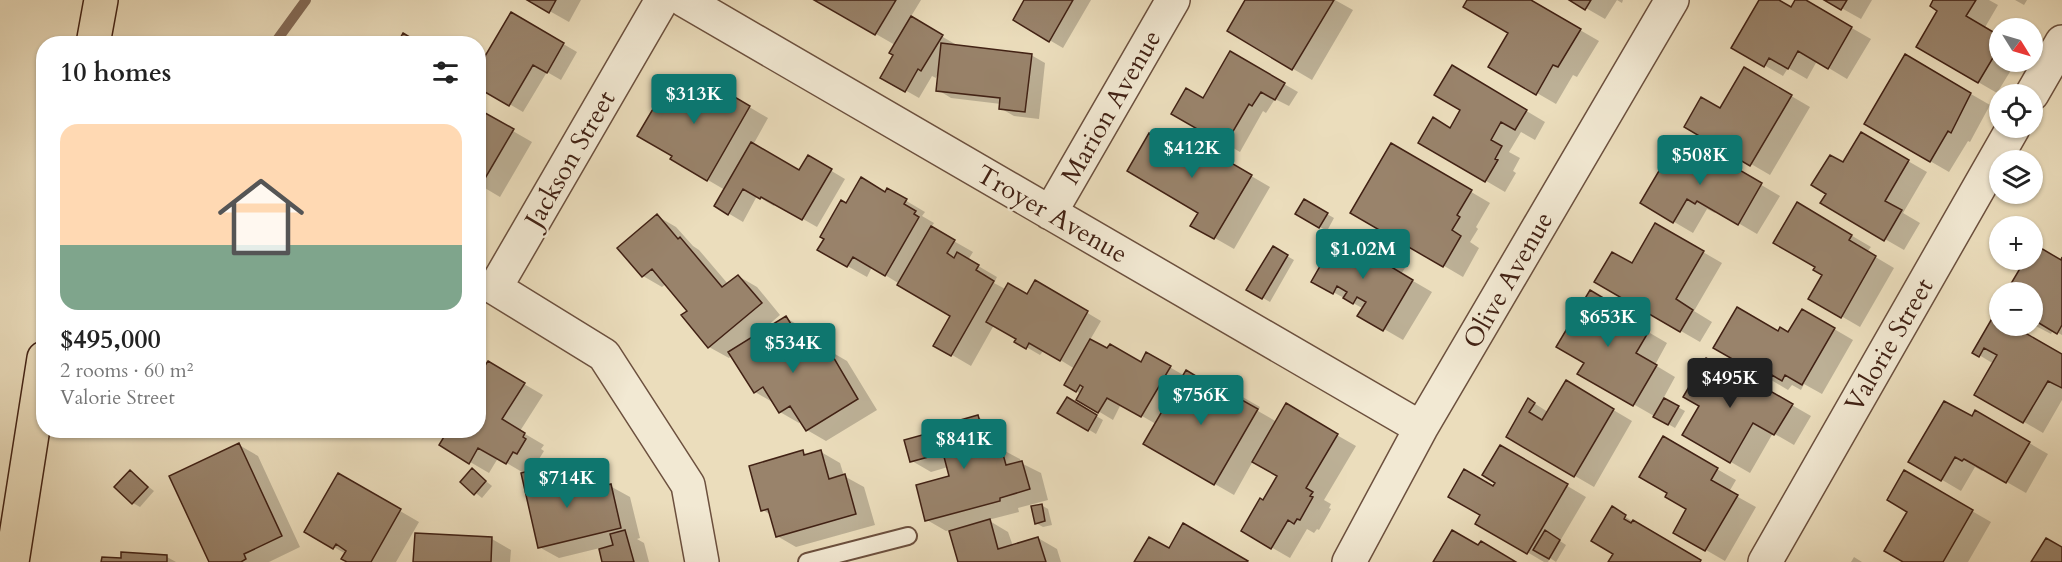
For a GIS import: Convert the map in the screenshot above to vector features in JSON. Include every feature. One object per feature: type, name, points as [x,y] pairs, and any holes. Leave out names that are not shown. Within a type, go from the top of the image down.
[{"type":"highway","points":[[94,36],[101,0]]},
{"type":"highway","points":[[12,562],[36,409]]},
{"type":"street","name":"Jackson Street","points":[[662,0],[495,288],[603,356],[688,485],[702,562]]},
{"type":"street","name":"Troyer Avenue","points":[[684,0],[1421,428]]},
{"type":"street","name":"Marion Avenue","points":[[1050,213],[1173,0]]},
{"type":"street","name":"Olive Avenue","points":[[1349,562],[1421,428],[1672,0]]},
{"type":"street","points":[[2038,84],[2062,42]]},
{"type":"street","name":"Valorie Street","points":[[1765,562],[2007,138]]},
{"type":"lane","points":[[807,562],[908,536]]},
{"type":"building","points":[[527,0],[556,0],[549,13]]},
{"type":"building","points":[[814,0],[896,0],[875,35]]},
{"type":"building","points":[[1024,0],[1073,0],[1049,42],[1013,20]]},
{"type":"building","points":[[1245,0],[1334,0],[1292,70],[1227,31]]},
{"type":"building","points":[[1467,0],[1531,0],[1581,29],[1558,67],[1553,65],[1536,95],[1488,67],[1508,33],[1463,7]]},
{"type":"building","points":[[1569,0],[1591,0],[1585,10]]},
{"type":"building","points":[[1759,0],[1779,0],[1791,7],[1795,0],[1806,0],[1852,27],[1828,69],[1798,51],[1788,69],[1769,58],[1764,67],[1731,48]]},
{"type":"building","points":[[1824,0],[1847,0],[1841,10]]},
{"type":"building","points":[[1933,0],[1976,0],[1966,16],[1989,30],[1989,64],[1978,83],[1916,47],[1937,11],[1930,6]]},
{"type":"building","points":[[511,12],[564,43],[547,73],[533,65],[509,106],[486,93],[486,54]]},
{"type":"building","points":[[911,16],[943,35],[921,71],[918,69],[905,92],[880,78],[893,55],[889,53]]},
{"type":"building","points":[[941,43],[1032,54],[1025,112],[999,109],[1000,98],[936,91]]},
{"type":"building","points":[[1230,51],[1285,83],[1275,100],[1261,92],[1252,106],[1249,104],[1225,145],[1171,114],[1186,88],[1203,98]]},
{"type":"building","points":[[1905,54],[1971,93],[1951,133],[1948,131],[1930,162],[1864,124]]},
{"type":"building","points":[[1452,65],[1527,110],[1515,130],[1501,122],[1491,140],[1502,146],[1495,159],[1498,160],[1485,182],[1418,143],[1433,117],[1450,128],[1460,110],[1434,95]]},
{"type":"building","points":[[1744,67],[1792,95],[1750,166],[1684,127],[1701,97],[1720,108]]},
{"type":"building","points":[[673,75],[700,91],[706,80],[750,106],[707,181],[670,159],[672,156],[637,136]]},
{"type":"building","points":[[486,113],[514,129],[486,177]]},
{"type":"building","points":[[1861,132],[1909,160],[1885,201],[1902,210],[1884,241],[1820,203],[1826,194],[1811,185],[1830,155],[1843,162]]},
{"type":"building","points":[[1149,133],[1172,147],[1180,133],[1252,175],[1214,239],[1190,226],[1198,213],[1127,171]]},
{"type":"building","points":[[751,142],[799,170],[808,155],[832,169],[802,220],[743,189],[728,215],[714,206]]},
{"type":"building","points":[[1676,142],[1703,157],[1707,151],[1762,183],[1738,225],[1697,201],[1695,204],[1687,199],[1673,223],[1640,203]]},
{"type":"building","points":[[1391,143],[1472,190],[1457,215],[1460,217],[1452,230],[1461,236],[1443,267],[1350,213]]},
{"type":"building","points":[[861,177],[885,192],[887,188],[907,199],[904,204],[916,211],[914,214],[919,217],[885,276],[853,257],[847,267],[817,250],[824,239],[820,237],[841,200],[846,203]]},
{"type":"building","points":[[1304,199],[1328,213],[1319,228],[1295,214]]},
{"type":"building","points":[[1797,202],[1852,235],[1849,240],[1876,256],[1841,318],[1808,299],[1822,275],[1813,270],[1815,267],[1773,243]]},
{"type":"building","points":[[657,214],[678,239],[680,237],[722,287],[738,275],[762,303],[708,348],[681,315],[687,311],[652,269],[642,277],[617,248]]},
{"type":"building","points":[[1655,223],[1704,251],[1676,299],[1693,310],[1680,332],[1594,282],[1612,252],[1632,263]]},
{"type":"building","points":[[931,226],[955,240],[947,253],[954,258],[957,252],[979,265],[976,270],[994,281],[951,356],[933,346],[950,316],[897,285]]},
{"type":"building","points":[[1339,233],[1362,247],[1365,243],[1387,256],[1383,262],[1413,280],[1383,331],[1357,316],[1366,302],[1357,297],[1353,304],[1343,298],[1347,292],[1337,286],[1333,294],[1311,282]]},
{"type":"building","points":[[1273,246],[1288,255],[1262,299],[1246,290]]},
{"type":"building","points":[[2043,249],[2061,260],[2062,257],[2062,325],[2057,334],[2043,325],[2043,282],[2012,282],[2019,270],[2043,270]]},
{"type":"building","points":[[1035,280],[1088,311],[1060,361],[1029,343],[1026,349],[1014,342],[1016,339],[986,322],[1008,283],[1027,294]]},
{"type":"building","points":[[1590,290],[1622,309],[1620,314],[1649,331],[1636,353],[1657,365],[1633,406],[1577,374],[1584,363],[1556,347]]},
{"type":"building","points":[[1737,307],[1778,331],[1780,327],[1788,332],[1802,309],[1835,328],[1802,385],[1785,375],[1782,381],[1772,375],[1769,380],[1713,348]]},
{"type":"building","points":[[786,316],[812,358],[828,348],[858,399],[806,431],[790,406],[779,413],[763,387],[754,393],[728,352]]},
{"type":"building","points":[[1989,324],[1989,336],[2030,336],[2062,354],[2062,388],[2048,381],[2023,423],[1974,395],[1997,355],[1984,348],[1979,357],[1972,353]]},
{"type":"building","points":[[1090,339],[1107,348],[1110,344],[1141,362],[1146,352],[1171,366],[1141,417],[1107,398],[1098,413],[1076,400],[1083,387],[1080,385],[1076,392],[1064,385]]},
{"type":"building","points":[[1706,358],[1721,367],[1723,364],[1793,404],[1774,435],[1753,423],[1730,463],[1682,435],[1699,406],[1683,397]]},
{"type":"building","points":[[488,361],[525,383],[502,419],[525,433],[523,437],[526,439],[517,454],[513,452],[506,464],[478,448],[469,464],[439,445],[443,438],[486,438],[486,364]]},
{"type":"building","points":[[1186,370],[1209,384],[1213,378],[1242,395],[1240,399],[1258,409],[1214,485],[1143,444]]},
{"type":"building","points":[[1566,380],[1614,409],[1574,477],[1506,437],[1528,398],[1535,403],[1529,412],[1542,420]]},
{"type":"building","points":[[1067,397],[1097,415],[1088,431],[1057,413]]},
{"type":"building","points":[[1664,398],[1679,406],[1668,425],[1653,417]]},
{"type":"building","points":[[1944,401],[1972,416],[1975,410],[2030,442],[2006,483],[1964,459],[1962,461],[1955,457],[1941,481],[1908,462]]},
{"type":"building","points":[[1286,403],[1338,434],[1306,488],[1313,492],[1310,496],[1313,497],[1300,520],[1297,519],[1294,524],[1288,520],[1271,549],[1241,531],[1260,498],[1263,500],[1277,476],[1252,462]]},
{"type":"building","points":[[978,415],[988,450],[1001,447],[1006,465],[1022,461],[1030,489],[1000,498],[1000,501],[925,521],[916,485],[949,476],[943,453],[910,462],[904,440],[926,434],[925,430]]},
{"type":"building","points":[[1663,436],[1718,468],[1711,480],[1738,495],[1705,551],[1673,533],[1686,509],[1665,497],[1667,493],[1639,477]]},
{"type":"building","points":[[239,443],[282,536],[244,554],[246,559],[241,562],[209,562],[169,476]]},
{"type":"building","points":[[1500,445],[1568,484],[1527,554],[1475,524],[1480,515],[1448,497],[1464,469],[1493,486],[1495,483],[1482,475]]},
{"type":"building","points":[[803,450],[804,455],[821,450],[829,479],[845,474],[856,514],[776,537],[768,509],[761,511],[749,466]]},
{"type":"building","points":[[556,464],[564,496],[611,484],[621,528],[538,548],[521,473]]},
{"type":"building","points":[[472,468],[486,481],[474,495],[460,482]]},
{"type":"building","points":[[130,470],[148,487],[132,504],[114,487]]},
{"type":"building","points":[[1904,470],[1973,510],[1943,562],[1903,562],[1884,551],[1907,512],[1887,500]]},
{"type":"building","points":[[338,473],[401,509],[371,562],[347,562],[341,559],[346,551],[336,544],[333,549],[304,532]]},
{"type":"building","points":[[1042,504],[1045,521],[1035,524],[1031,506]]},
{"type":"building","points":[[1612,506],[1626,515],[1624,519],[1631,523],[1633,520],[1701,560],[1700,562],[1608,562],[1613,554],[1591,541]]},
{"type":"building","points":[[990,519],[998,549],[1038,537],[1046,562],[958,562],[949,531]]},
{"type":"building","points":[[1183,523],[1248,561],[1134,562],[1149,537],[1169,548]]},
{"type":"building","points":[[625,530],[634,562],[602,562],[599,549],[613,545],[610,534]]},
{"type":"building","points":[[1452,530],[1478,545],[1481,541],[1516,562],[1433,562]]},
{"type":"building","points":[[1545,530],[1560,540],[1549,559],[1533,550]]},
{"type":"building","points":[[415,533],[492,537],[491,562],[413,562]]},
{"type":"building","points":[[2046,538],[2062,547],[2062,562],[2031,562]]},
{"type":"building","points":[[121,552],[167,555],[167,562],[101,562],[102,557],[121,558]]},
{"type":"waterway","points":[[280,36],[306,0]]}]
